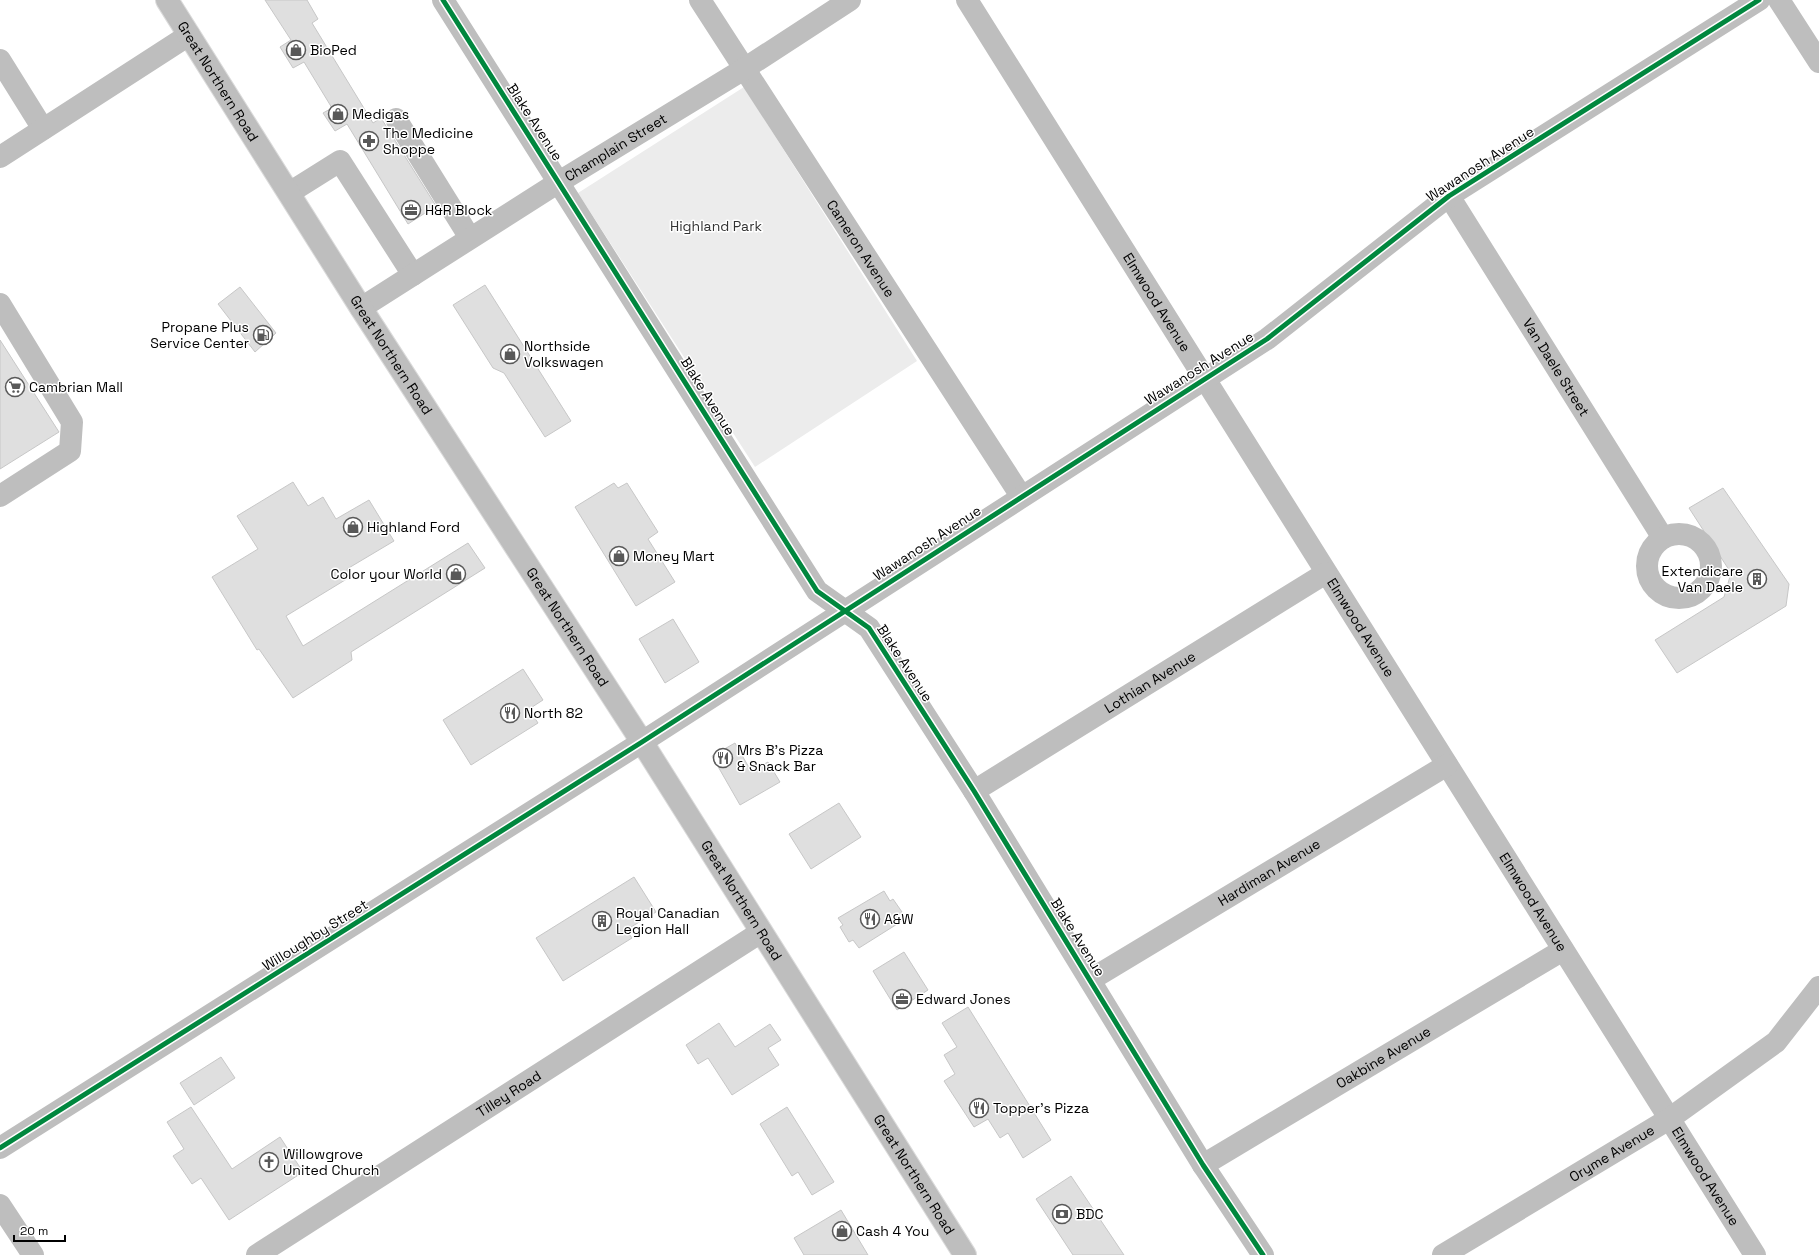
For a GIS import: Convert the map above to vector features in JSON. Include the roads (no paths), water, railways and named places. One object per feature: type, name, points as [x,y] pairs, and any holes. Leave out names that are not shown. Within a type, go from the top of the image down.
[{"type":"street","name":"Great Northern Road","points":[[167,0],[361,308],[642,742],[965,1255]]},
{"type":"street","name":"Blake Avenue","points":[[443,0],[817,592],[869,628],[974,791],[1203,1165],[1263,1255]]},
{"type":"street","name":"Cameron Avenue","points":[[700,0],[1021,496]]},
{"type":"street","name":"Champlain Street","points":[[361,308],[559,182],[744,69],[850,0]]},
{"type":"street","name":"Elmwood Avenue","points":[[967,0],[1755,1255]]},
{"type":"street","name":"Wawanosh Avenue","points":[[642,742],[1021,496],[1267,339],[1449,196],[1759,0]]},
{"type":"street","points":[[1779,0],[1819,62]]},
{"type":"street","points":[[0,157],[189,35]]},
{"type":"street","points":[[0,60],[43,129]]},
{"type":"street","points":[[396,119],[470,238]]},
{"type":"street","points":[[289,193],[340,161],[413,275]]},
{"type":"street","name":"Van Daele Street","points":[[1449,196],[1663,538]]},
{"type":"street","points":[[0,304],[72,422],[70,450],[0,496]]},
{"type":"street","name":"Lothian Avenue","points":[[974,791],[1326,573]]},
{"type":"street","name":"Willoughby Street","points":[[0,1148],[642,742]]},
{"type":"street","name":"Hardiman Avenue","points":[[1090,980],[1447,765]]},
{"type":"street","name":"Tilley Road","points":[[257,1255],[761,932]]},
{"type":"street","name":"Oakbine Avenue","points":[[1203,1165],[1563,950]]},
{"type":"street","name":"Oryme Avenue","points":[[1443,1255],[1669,1119],[1776,1042],[1819,987]]},
{"type":"street","points":[[0,1205],[33,1255]]},
{"type":"place","name":"BioPed","points":[[296,50]]},
{"type":"place","name":"Medigas","points":[[338,114]]},
{"type":"place","name":"The Medicine Shoppe","points":[[369,141]]},
{"type":"place","name":"H&R Block","points":[[411,210]]},
{"type":"place","name":"Propane Plus Service Center","points":[[263,335]]},
{"type":"place","name":"Northside Volkswagen","points":[[510,354]]},
{"type":"place","name":"Cambrian Mall","points":[[15,387]]},
{"type":"place","name":"Highland Ford","points":[[353,527]]},
{"type":"place","name":"Money Mart","points":[[619,556]]},
{"type":"place","name":"Color your World","points":[[456,574]]},
{"type":"place","name":"Extendicare Van Daele","points":[[1757,579]]},
{"type":"place","name":"North 82","points":[[510,713]]},
{"type":"place","name":"Mrs B's Pizza & Snack Bar","points":[[723,758]]},
{"type":"place","name":"A&W","points":[[870,919]]},
{"type":"place","name":"Royal Canadian Legion Hall","points":[[602,921]]},
{"type":"place","name":"Edward Jones","points":[[902,999]]},
{"type":"place","name":"Topper's Pizza","points":[[979,1108]]},
{"type":"place","name":"Willowgrove United Church","points":[[269,1162]]},
{"type":"place","name":"BDC","points":[[1062,1214]]},
{"type":"place","name":"Cash 4 You","points":[[842,1231]]},
{"type":"park label","name":"Highland Park","points":[[716,226]]}]
